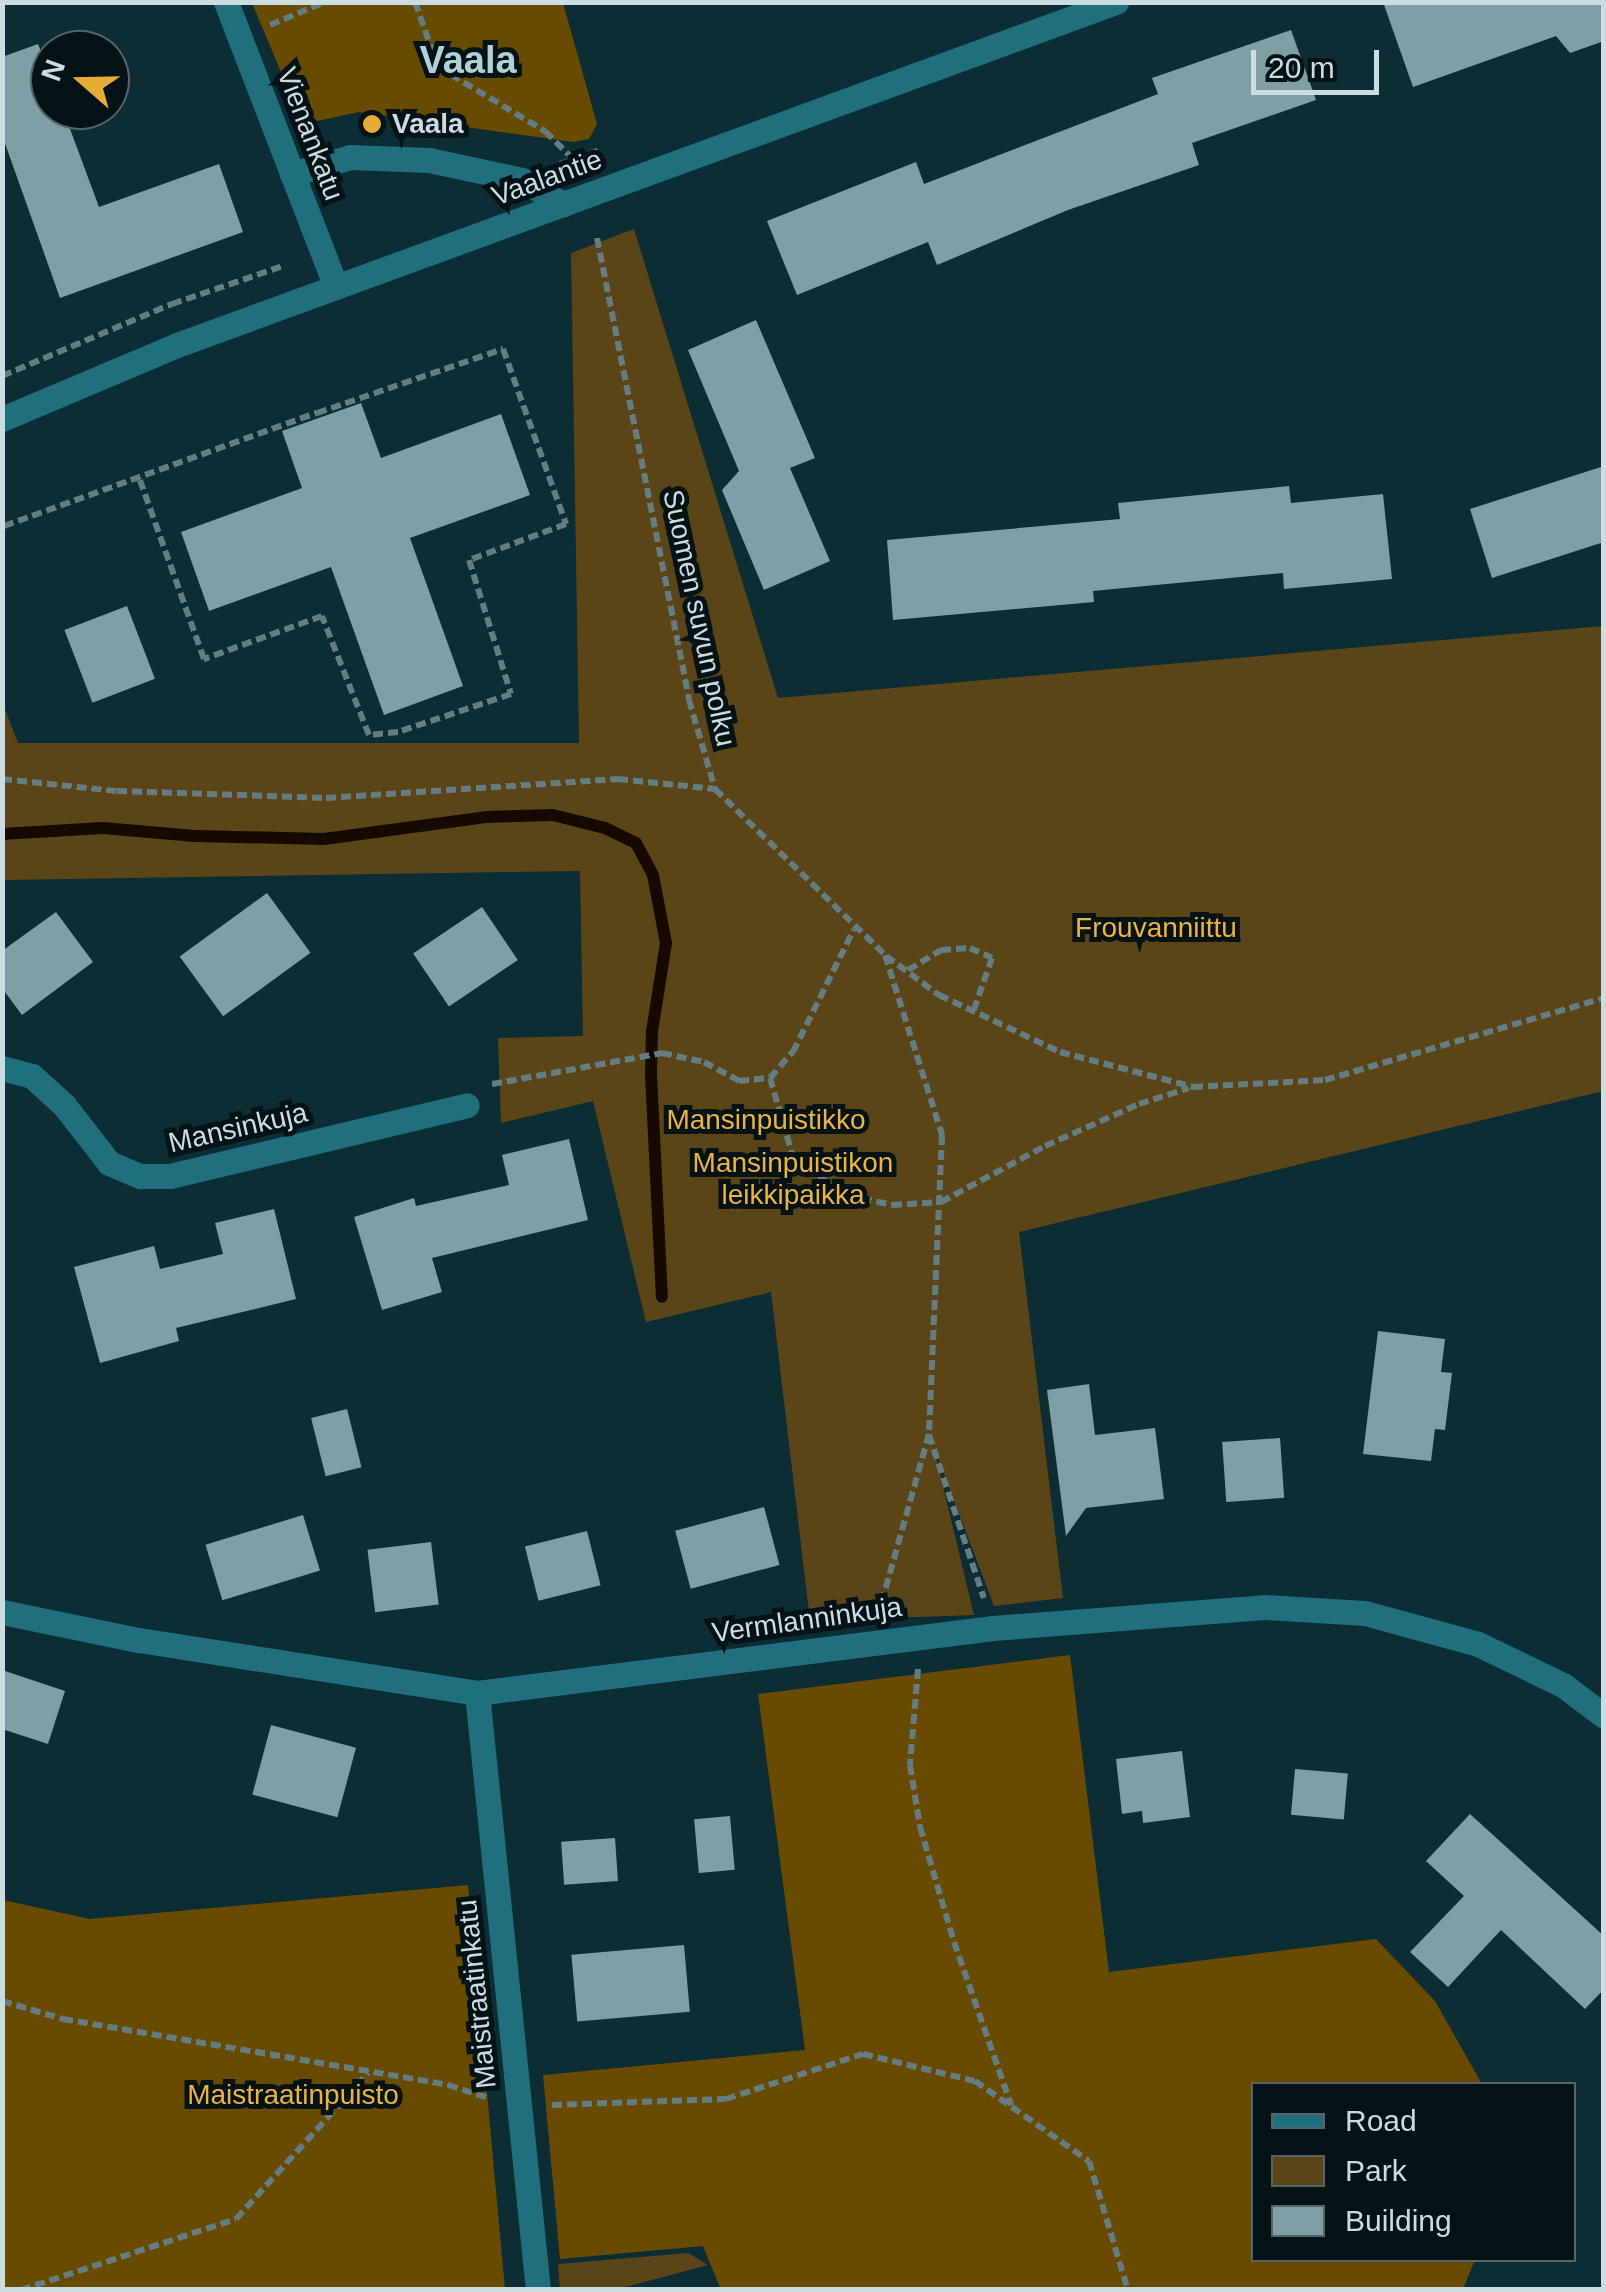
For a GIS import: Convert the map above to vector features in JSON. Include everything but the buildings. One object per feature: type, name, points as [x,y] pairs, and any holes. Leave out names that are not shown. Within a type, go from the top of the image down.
[{"type":"street","name":"Vienankatu","points":[[226,2],[336,287]]},
{"type":"street","name":"Vaalantie","points":[[2,419],[178,345],[1116,2]]},
{"type":"street","points":[[292,174],[350,157],[428,160],[522,180],[564,204]]},
{"type":"street","name":"Mansinkuja","points":[[2,1068],[32,1076],[64,1105],[109,1163],[140,1176],[170,1176],[467,1106]]},
{"type":"street","name":"Vermlanninkuja","points":[[2,1612],[139,1640],[477,1693],[994,1628],[1264,1608],[1365,1613],[1414,1624],[1494,1651],[1562,1686],[1604,1716]]},
{"type":"street","name":"Maistraatinkatu","points":[[477,1693],[538,2290]]},
{"type":"path","points":[[241,36],[326,2]]},
{"type":"path","points":[[415,2],[438,68],[546,130],[569,154]]},
{"type":"path","name":"Suomen suvun polku","points":[[597,238],[689,700],[716,789],[854,929],[940,994],[1060,1052],[1194,1086]]},
{"type":"path","points":[[4,526],[138,477],[503,349],[566,524],[470,560],[511,694],[398,732],[369,735],[322,616],[204,659],[138,477]]},
{"type":"path","points":[[2,779],[117,791],[326,798],[618,779],[716,789]]},
{"type":"path","points":[[467,1106],[489,1085],[638,1055],[662,1053],[704,1062],[739,1081],[770,1078],[792,1052],[854,929]]},
{"type":"path","points":[[908,970],[941,950],[970,948],[992,958],[973,1012]]},
{"type":"path","points":[[870,1643],[929,1434],[941,1202],[942,1135],[885,955]]},
{"type":"path","points":[[770,1078],[794,1160],[847,1195],[892,1205],[941,1202],[1045,1146],[1139,1104],[1194,1086],[1326,1080],[1604,998]]},
{"type":"path","points":[[929,1434],[994,1628]]},
{"type":"path","points":[[921,1635],[910,1764],[920,1826],[954,1942],[1012,2106]]},
{"type":"path","points":[[2,2001],[63,2019],[217,2049],[448,2085],[519,2106],[726,2099],[862,2054],[975,2081],[1089,2160],[1128,2290]]},
{"type":"path","points":[[22,2290],[236,2219],[369,2072]]},
{"type":"green space","points":[[252,3],[563,3],[597,124],[589,139],[573,142],[359,112],[308,123],[297,110]]},
{"type":"green space","points":[[634,229],[778,698],[1603,626],[1603,1091],[1019,1232],[1063,1598],[994,1606],[933,1445],[974,1615],[862,1619],[834,1630],[811,1629],[771,1292],[646,1322],[593,1101],[501,1123],[498,1038],[583,1036],[580,871],[3,880],[3,704],[18,743],[579,743],[571,253]]},
{"type":"green space","points":[[1070,1655],[1109,1972],[1376,1939],[1435,2001],[1481,2082],[1251,2082],[1251,2262],[1474,2262],[1463,2289],[721,2290],[703,2246],[560,2259],[543,2075],[805,2050],[758,1694]]},
{"type":"green space","name":"Maistraatinpuisto","points":[[468,1885],[505,2289],[3,2289],[3,1900],[90,1919]]},
{"type":"green space","points":[[688,2253],[708,2265],[618,2289],[560,2289],[558,2264]]},
{"type":"waterway","points":[[2,834],[103,828],[195,836],[324,839],[486,817],[553,815],[605,828],[636,843],[653,875],[666,943],[652,1031],[651,1074],[662,1297]]},
{"type":"place","name":"Vaala","points":[[372,124]]},
{"type":"district","name":"Vaala","points":[[468,61]]},
{"type":"park label","name":"Frouvanniittu","points":[[1156,928]]},
{"type":"park label","name":"Mansinpuistikko","points":[[766,1120]]},
{"type":"park label","name":"Mansinpuistikon leikkipaikka","points":[[793,1179]]}]
